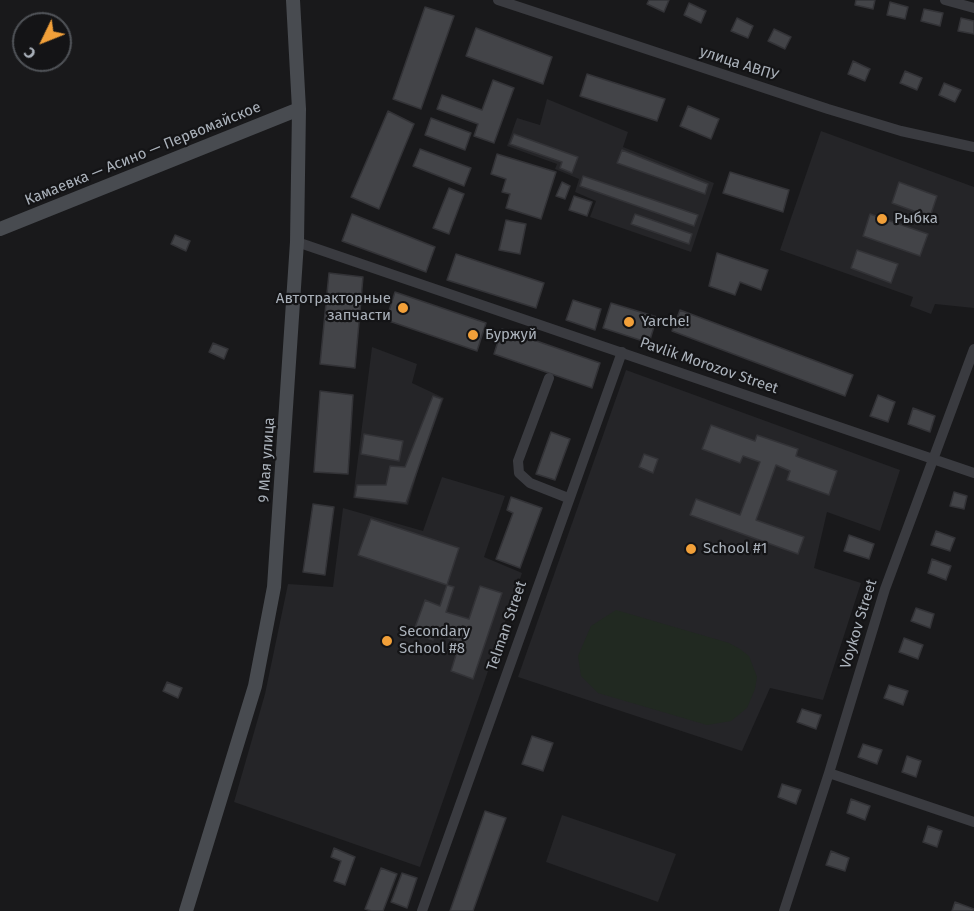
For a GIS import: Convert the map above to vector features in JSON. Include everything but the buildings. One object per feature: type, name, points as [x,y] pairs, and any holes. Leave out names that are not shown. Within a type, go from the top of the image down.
[{"type":"main road","name":"9 Мая улица","points":[[186,911],[255,686],[274,587],[297,242],[299,109],[294,0]]},
{"type":"main road","name":"Камаевка — Асино — Первомайское","points":[[0,229],[299,109]]},
{"type":"street","name":"улица АВПУ","points":[[498,0],[828,109],[901,130],[974,147]]},
{"type":"street","points":[[945,0],[974,8]]},
{"type":"street","name":"Pavlik Morozov Street","points":[[297,242],[974,473]]},
{"type":"street","name":"Voykov Street","points":[[784,911],[885,589],[974,349]]},
{"type":"street","name":"Telman Street","points":[[422,911],[622,352]]},
{"type":"street","points":[[549,378],[518,461],[519,473],[530,483],[568,498]]},
{"type":"street","points":[[829,773],[974,822]]},
{"type":"shaded area","points":[[547,99],[628,132],[623,147],[714,183],[691,252],[590,217],[596,201],[575,192],[579,179],[555,169],[557,164],[507,146],[517,118],[540,125]]},
{"type":"shaded area","name":"Рыбка","points":[[821,131],[974,187],[974,308],[935,304],[931,314],[910,306],[913,297],[780,250]]},
{"type":"shaded area","points":[[372,347],[417,364],[412,383],[444,398],[408,505],[353,498]]},
{"type":"shaded area","name":"School #1","points":[[626,370],[900,470],[880,531],[827,512],[814,568],[861,583],[823,700],[770,688],[742,751],[518,677]]},
{"type":"shaded area","name":"Secondary School #8","points":[[442,477],[505,496],[484,557],[522,573],[420,867],[234,802],[265,694],[288,584],[333,587],[343,508],[423,531]]},
{"type":"shaded area","points":[[616,610],[729,643],[740,649],[749,656],[757,677],[747,708],[731,721],[707,725],[598,693],[581,676],[578,656],[591,626]]},
{"type":"shaded area","points":[[562,815],[676,854],[658,902],[546,862]]},
{"type":"place","name":"Рыбка","points":[[882,219]]},
{"type":"place","name":"Автотракторные запчасти","points":[[403,308]]},
{"type":"place","name":"Yarche!","points":[[629,322]]},
{"type":"place","name":"Буржуй","points":[[473,335]]},
{"type":"place","name":"School #1","points":[[691,549]]},
{"type":"place","name":"Secondary School #8","points":[[387,641]]}]
